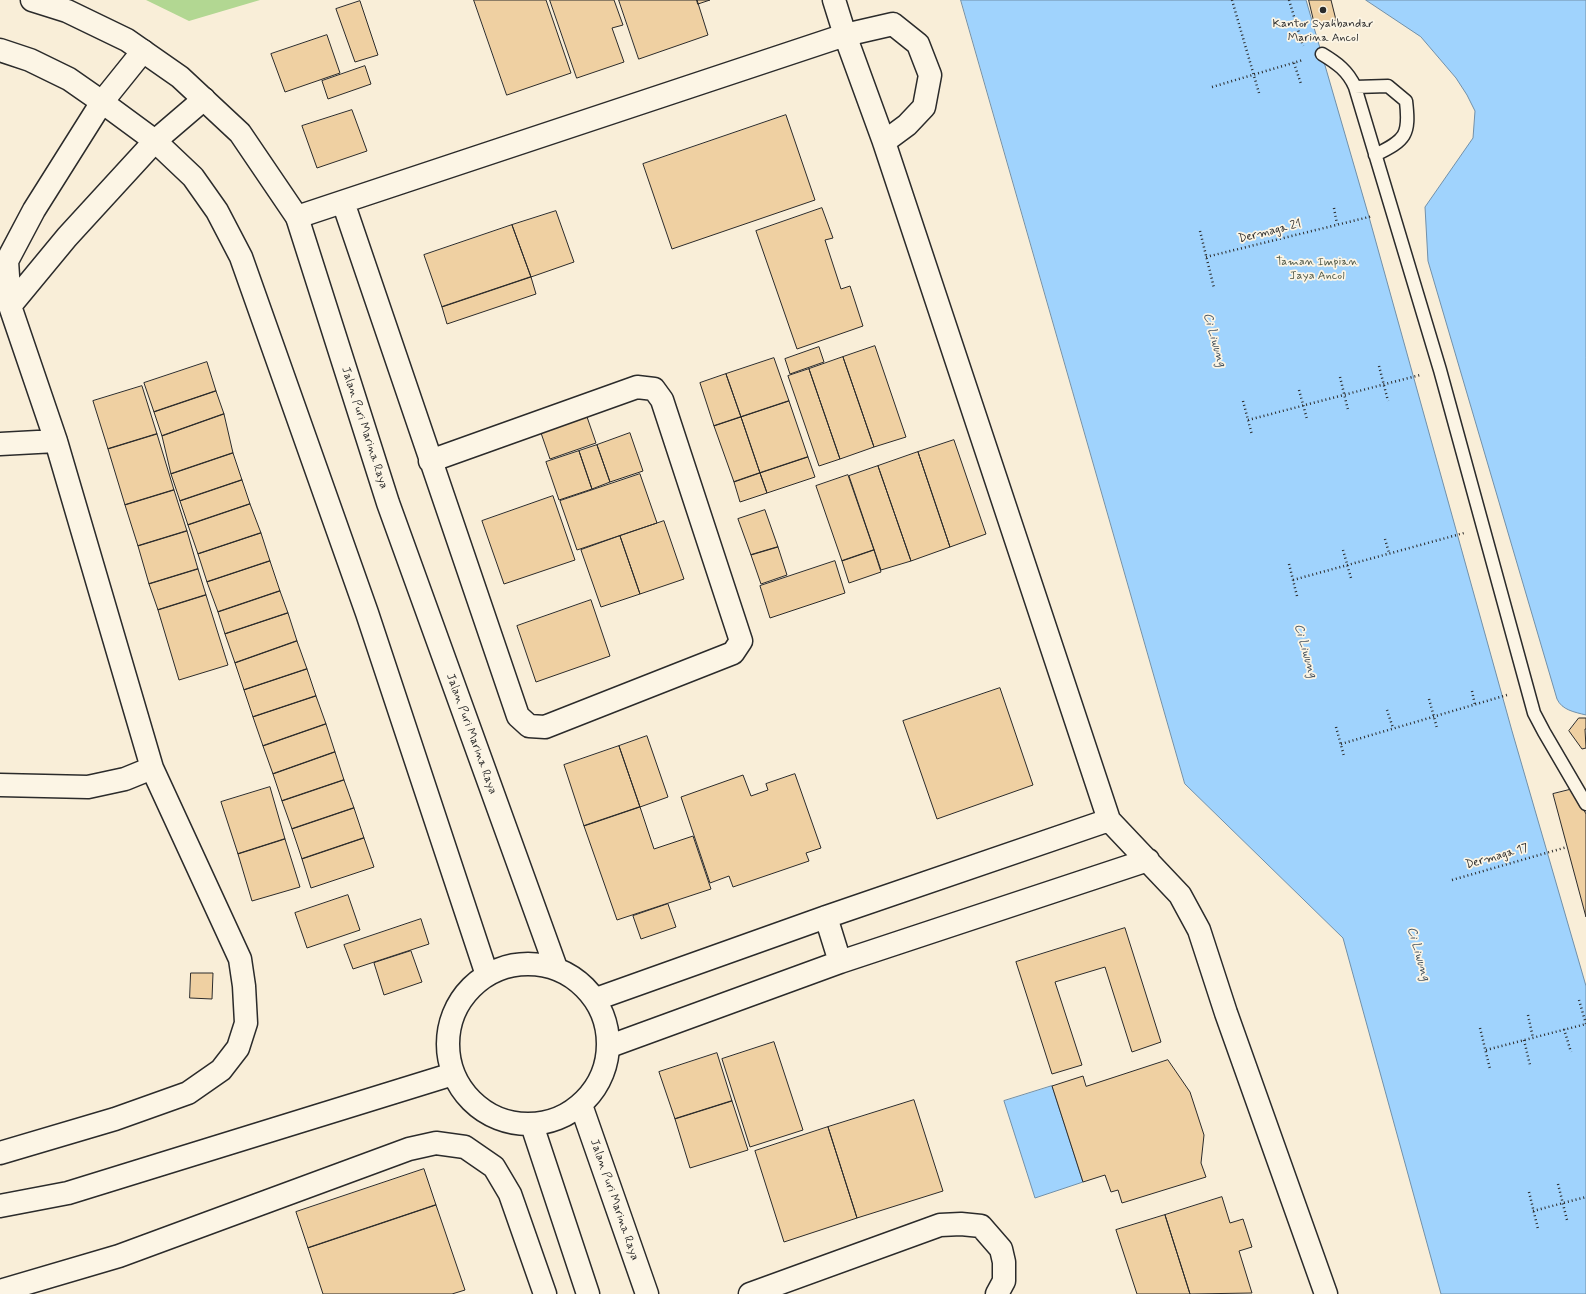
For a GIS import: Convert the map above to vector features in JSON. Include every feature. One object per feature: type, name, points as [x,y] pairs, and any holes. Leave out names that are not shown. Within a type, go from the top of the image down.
[{"type":"street","name":"Jalan Puri Marina Raya","points":[[32,0],[67,11],[127,40],[180,77],[240,133],[297,217],[388,502],[556,968]]},
{"type":"street","points":[[834,0],[845,35],[884,142],[1109,820],[1180,895],[1199,930],[1226,1013],[1326,1294]]},
{"type":"street","points":[[297,217],[845,35],[893,24],[918,44],[930,75],[924,107],[906,125],[884,142]]},
{"type":"street","points":[[0,50],[30,60],[69,79],[155,141],[193,177],[217,211],[242,257],[367,613],[487,975]]},
{"type":"street","points":[[0,1153],[115,1119],[188,1093],[221,1070],[238,1048],[246,1023],[244,986],[240,959],[152,768],[56,441],[10,306],[7,261],[34,210],[102,102],[143,51]]},
{"type":"street","points":[[10,306],[67,237],[155,141],[204,99]]},
{"type":"street","points":[[343,202],[430,461],[518,716],[529,726],[545,727],[733,653],[741,641],[662,400],[654,389],[636,387],[430,461]]},
{"type":"street","points":[[0,444],[56,441]]},
{"type":"street","points":[[0,785],[88,787],[125,779],[152,768]]},
{"type":"street","points":[[596,999],[826,917],[1109,820]]},
{"type":"street","points":[[610,1046],[840,962],[1148,860]]},
{"type":"street","points":[[826,917],[840,962]]},
{"type":"street","points":[[533,964],[556,968],[578,980],[596,999],[607,1022],[610,1046],[606,1068],[596,1088],[582,1105],[558,1119],[532,1124],[507,1122],[484,1112],[466,1095],[453,1074],[447,1046],[452,1018],[465,993],[487,975],[509,966],[533,964]]},
{"type":"street","points":[[0,1206],[68,1193],[453,1074]]},
{"type":"street","name":"Jalan Puri Marina Raya","points":[[582,1105],[647,1294]]},
{"type":"street","points":[[532,1124],[588,1294]]},
{"type":"street","points":[[0,1291],[119,1256],[409,1149],[436,1143],[464,1147],[494,1167],[510,1194],[545,1294]]},
{"type":"street","points":[[750,1294],[940,1224],[981,1226],[1001,1250],[1004,1262],[1004,1281],[997,1294]]},
{"type":"lane","points":[[1322,54],[1336,62],[1350,76],[1356,87],[1440,370],[1534,713],[1586,804]]},
{"type":"lane","points":[[1356,87],[1388,86],[1406,101],[1409,122],[1405,135],[1391,147],[1375,155]]},
{"type":"path","points":[[1232,0],[1259,93]]},
{"type":"path","points":[[1289,0],[1307,59]]},
{"type":"path","points":[[1212,87],[1322,54]]},
{"type":"path","points":[[1294,63],[1301,84]]},
{"type":"path","points":[[1334,208],[1337,224]]},
{"type":"path","name":"Dermaga 21","points":[[1206,257],[1369,217]]},
{"type":"path","points":[[1200,231],[1214,288]]},
{"type":"path","points":[[1379,366],[1388,401]]},
{"type":"path","points":[[1248,420],[1413,376]]},
{"type":"path","points":[[1340,377],[1348,410]]},
{"type":"path","points":[[1300,390],[1307,419]]},
{"type":"path","points":[[1243,401],[1252,435]]},
{"type":"path","points":[[1293,580],[1459,535]]},
{"type":"path","points":[[1385,539],[1389,554]]},
{"type":"path","points":[[1343,550],[1351,578]]},
{"type":"path","points":[[1289,564],[1297,596]]},
{"type":"path","points":[[1472,691],[1475,705]]},
{"type":"path","points":[[1341,744],[1503,696]]},
{"type":"path","points":[[1429,698],[1437,728]]},
{"type":"path","points":[[1388,710],[1393,728]]},
{"type":"path","points":[[1336,727],[1344,756]]},
{"type":"path","name":"Dermaga 17","points":[[1452,880],[1567,847]]},
{"type":"path","points":[[1486,1050],[1586,1024],[1579,1000]]},
{"type":"path","points":[[1528,1015],[1534,1038]]},
{"type":"path","points":[[1480,1028],[1490,1069]]},
{"type":"path","points":[[1564,1029],[1571,1052]]},
{"type":"path","points":[[1524,1040],[1530,1065]]},
{"type":"path","points":[[1558,1184],[1568,1220]]},
{"type":"path","points":[[1528,1192],[1538,1229]]},
{"type":"path","points":[[1533,1211],[1586,1196]]},
{"type":"green space","points":[[146,0],[260,0],[189,21]]},
{"type":"water","name":"Taman Impian Jaya Ancol","points":[[961,0],[1306,0],[1369,217],[1512,731],[1586,986],[1586,1294],[1441,1294],[1343,938],[1185,784]]},
{"type":"water","points":[[1366,0],[1586,0],[1586,715],[1573,712],[1565,708],[1557,699],[1428,261],[1425,207],[1473,138],[1475,111],[1456,78],[1421,37]]},
{"type":"water","points":[[1052,1086],[1083,1182],[1035,1198],[1004,1101]]},
{"type":"building","points":[[474,0],[546,0],[571,73],[507,95]]},
{"type":"building","points":[[550,0],[614,0],[623,25],[612,28],[624,62],[577,78]]},
{"type":"building","points":[[619,0],[697,0],[708,35],[639,59]]},
{"type":"building","points":[[697,0],[710,0],[698,4]]},
{"type":"building","name":"Kantor Syahbandar Marina Ancol","points":[[1309,0],[1331,0],[1336,20],[1315,25]]},
{"type":"building","points":[[360,1],[378,55],[355,62],[336,9]]},
{"type":"building","points":[[327,35],[340,73],[285,92],[271,54]]},
{"type":"building","points":[[365,66],[371,84],[328,99],[322,81]]},
{"type":"building","points":[[352,110],[367,151],[317,168],[302,126]]},
{"type":"building","points":[[786,115],[815,200],[672,249],[643,164]]},
{"type":"building","points":[[822,208],[833,238],[825,240],[841,289],[850,286],[863,326],[797,349],[756,231]]},
{"type":"building","points":[[556,211],[574,262],[531,277],[512,225]]},
{"type":"building","points":[[512,225],[531,277],[442,307],[424,255]]},
{"type":"building","points":[[531,277],[536,294],[447,324],[442,307]]},
{"type":"building","points":[[875,346],[906,437],[874,447],[843,357]]},
{"type":"building","points":[[819,347],[824,362],[790,374],[785,359]]},
{"type":"building","points":[[843,357],[874,447],[840,459],[809,369]]},
{"type":"building","points":[[774,358],[789,401],[741,417],[726,374]]},
{"type":"building","points":[[207,362],[216,391],[154,412],[144,383]]},
{"type":"building","points":[[809,369],[840,459],[819,466],[788,376]]},
{"type":"building","points":[[726,374],[741,417],[714,426],[700,383]]},
{"type":"building","points":[[142,386],[157,434],[108,449],[93,401]]},
{"type":"building","points":[[216,391],[224,414],[162,436],[154,412]]},
{"type":"building","points":[[789,401],[808,457],[760,473],[741,417]]},
{"type":"building","points":[[224,414],[233,453],[171,474],[162,436]]},
{"type":"building","points":[[586,414],[596,443],[550,459],[540,430]]},
{"type":"building","points":[[741,417],[760,473],[734,482],[714,426]]},
{"type":"building","points":[[630,433],[643,471],[610,482],[597,445]]},
{"type":"building","points":[[157,434],[174,490],[125,505],[108,449]]},
{"type":"building","points":[[954,440],[986,534],[950,547],[918,452]]},
{"type":"building","points":[[597,445],[610,482],[592,489],[579,451]]},
{"type":"building","points":[[579,451],[592,489],[559,500],[546,462]]},
{"type":"building","points":[[918,452],[950,547],[911,561],[878,466]]},
{"type":"building","points":[[233,453],[242,480],[180,501],[171,474]]},
{"type":"building","points":[[808,457],[815,477],[767,493],[760,473]]},
{"type":"building","points":[[878,466],[911,561],[881,570],[849,476]]},
{"type":"building","points":[[760,473],[767,493],[740,502],[734,482]]},
{"type":"building","points":[[640,474],[657,523],[577,550],[560,501]]},
{"type":"building","points":[[848,475],[874,550],[842,561],[816,486]]},
{"type":"building","points":[[242,480],[250,504],[188,525],[180,501]]},
{"type":"building","points":[[174,490],[187,531],[138,546],[125,505]]},
{"type":"building","points":[[553,496],[575,560],[504,584],[482,521]]},
{"type":"building","points":[[250,504],[261,533],[198,554],[188,525]]},
{"type":"building","points":[[765,510],[778,547],[751,555],[738,519]]},
{"type":"building","points":[[664,521],[684,579],[640,594],[620,536]]},
{"type":"building","points":[[187,531],[198,569],[149,584],[138,546]]},
{"type":"building","points":[[261,533],[270,561],[207,582],[198,554]]},
{"type":"building","points":[[620,536],[640,594],[601,607],[581,550]]},
{"type":"building","points":[[778,547],[787,575],[761,584],[751,555]]},
{"type":"building","points":[[874,550],[881,572],[849,583],[842,561]]},
{"type":"building","points":[[270,561],[280,591],[218,612],[207,582]]},
{"type":"building","points":[[835,561],[845,593],[770,618],[760,586]]},
{"type":"building","points":[[198,569],[206,595],[158,610],[149,584]]},
{"type":"building","points":[[280,591],[288,613],[225,634],[218,612]]},
{"type":"building","points":[[206,595],[228,665],[179,680],[158,610]]},
{"type":"building","points":[[591,600],[610,656],[536,682],[517,626]]},
{"type":"building","points":[[288,613],[297,641],[235,663],[225,634]]},
{"type":"building","points":[[297,641],[307,669],[244,690],[235,663]]},
{"type":"building","points":[[307,669],[316,696],[253,717],[244,690]]},
{"type":"building","points":[[1000,688],[1033,785],[937,819],[903,721]]},
{"type":"building","points":[[316,696],[326,724],[263,746],[253,717]]},
{"type":"building","points":[[1579,718],[1586,718],[1586,748],[1582,749],[1569,731]]},
{"type":"building","points":[[326,724],[335,752],[273,774],[263,746]]},
{"type":"building","points":[[647,736],[668,797],[640,807],[619,746]]},
{"type":"building","points":[[619,746],[640,807],[584,826],[564,765]]},
{"type":"building","points":[[335,752],[344,780],[282,801],[273,774]]},
{"type":"building","points":[[795,774],[821,848],[806,853],[809,861],[733,887],[729,876],[710,883],[681,797],[743,775],[751,796],[768,790],[766,784]]},
{"type":"building","points":[[344,780],[354,808],[292,829],[282,801]]},
{"type":"building","points":[[270,787],[285,839],[238,854],[221,802]]},
{"type":"building","points":[[1573,789],[1586,814],[1586,917],[1553,794]]},
{"type":"building","points":[[640,807],[654,849],[693,836],[711,889],[617,920],[584,826]]},
{"type":"building","points":[[354,808],[364,838],[302,859],[292,829]]},
{"type":"building","points":[[364,838],[374,867],[311,888],[302,859]]},
{"type":"building","points":[[285,839],[300,887],[252,901],[238,854]]},
{"type":"building","points":[[348,895],[360,930],[307,948],[295,913]]},
{"type":"building","points":[[668,904],[676,927],[641,939],[633,916]]},
{"type":"building","points":[[421,919],[429,944],[353,969],[344,945]]},
{"type":"building","points":[[1125,928],[1161,1042],[1132,1052],[1105,967],[1055,982],[1082,1065],[1052,1074],[1016,962]]},
{"type":"building","points":[[411,951],[422,982],[384,995],[374,963]]},
{"type":"building","points":[[191,973],[213,973],[212,999],[190,998]]},
{"type":"building","points":[[774,1042],[803,1130],[750,1147],[722,1059]]},
{"type":"building","points":[[717,1053],[732,1101],[675,1119],[659,1072]]},
{"type":"building","points":[[1168,1060],[1190,1092],[1204,1135],[1201,1163],[1206,1177],[1122,1203],[1118,1190],[1111,1192],[1105,1175],[1083,1182],[1052,1086],[1083,1076],[1086,1086]]},
{"type":"building","points":[[914,1100],[943,1191],[857,1218],[828,1127]]},
{"type":"building","points":[[732,1101],[748,1150],[690,1168],[675,1119]]},
{"type":"building","points":[[828,1127],[857,1218],[784,1242],[755,1151]]},
{"type":"building","points":[[424,1169],[436,1205],[308,1248],[296,1212]]},
{"type":"building","points":[[1222,1197],[1230,1223],[1243,1219],[1252,1247],[1239,1251],[1252,1293],[1190,1294],[1165,1215]]},
{"type":"building","points":[[436,1205],[465,1290],[452,1294],[323,1294],[308,1248]]},
{"type":"building","points":[[1165,1215],[1190,1294],[1137,1294],[1116,1230]]},
{"type":"place","name":"Kantor Syahbandar Marina Ancol","points":[[1323,10]]},
{"type":"water label","name":"Ci Liwung","points":[[1214,340]]},
{"type":"water label","name":"Ci Liwung","points":[[1305,651]]},
{"type":"water label","name":"Ci Liwung","points":[[1418,954]]}]
